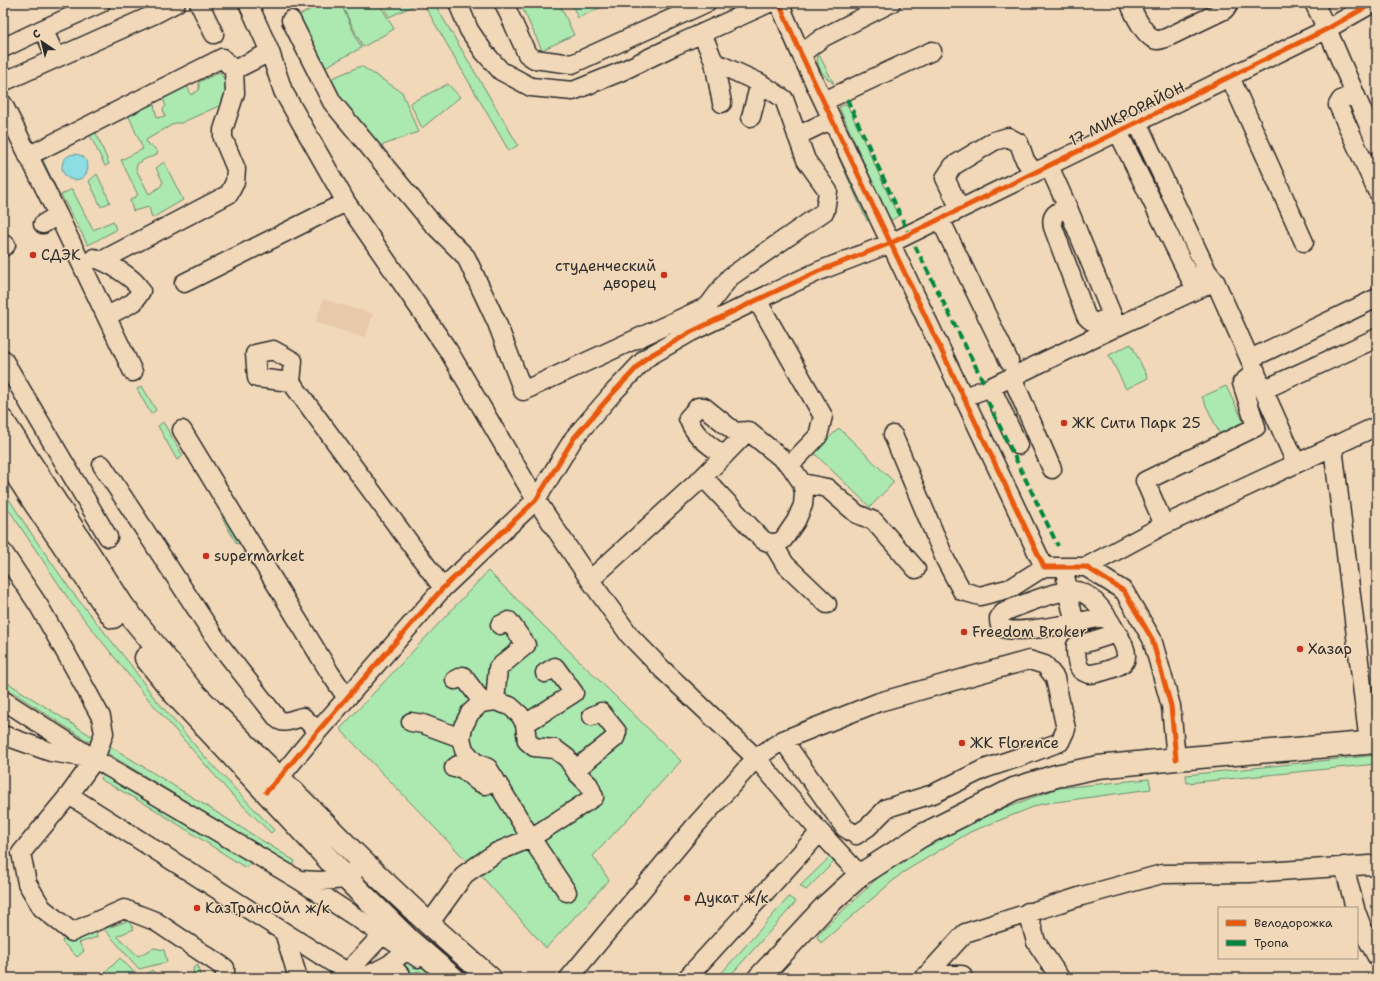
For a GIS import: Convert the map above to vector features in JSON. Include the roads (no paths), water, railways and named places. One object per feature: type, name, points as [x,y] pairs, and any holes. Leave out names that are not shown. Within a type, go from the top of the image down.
[{"type":"main road","points":[[3,421],[123,606],[273,785],[347,878],[410,941],[453,978]]},
{"type":"main road","points":[[3,454],[105,607],[174,693],[273,785],[363,862],[429,924],[490,978]]},
{"type":"main road","points":[[759,978],[825,907],[860,875],[921,836],[1014,789],[1056,776],[1098,767],[1373,742]]},
{"type":"street","points":[[3,48],[101,3]]},
{"type":"street","points":[[3,82],[56,57],[156,14],[176,3]]},
{"type":"street","points":[[199,3],[214,34]]},
{"type":"street","points":[[248,3],[270,52],[283,90],[346,202],[448,350],[536,500],[590,580],[630,636],[663,670],[756,758],[820,832],[860,875]]},
{"type":"street","points":[[458,3],[469,30],[484,52],[501,71],[531,87],[574,91],[620,72],[769,3]]},
{"type":"street","points":[[504,3],[527,54],[534,59],[572,64],[706,3]]},
{"type":"street","points":[[779,3],[801,54],[1044,568]]},
{"type":"street","points":[[801,54],[822,38],[891,3]]},
{"type":"street","points":[[1132,8],[1149,37],[1157,40],[1166,38],[1224,10],[1228,6],[1228,3]]},
{"type":"street","points":[[1314,3],[1327,29],[1377,145]]},
{"type":"street","name":"17 МИКРОРАЙОН","points":[[273,785],[442,588],[536,500],[574,438],[646,358],[691,332],[757,300],[819,272],[891,244],[1327,29],[1374,3]]},
{"type":"street","points":[[291,20],[332,102],[432,223],[466,257],[497,323],[523,391],[708,306],[730,277],[825,211],[828,191],[806,160],[784,100],[760,83],[714,62]]},
{"type":"street","points":[[43,29],[56,57]]},
{"type":"street","points":[[702,33],[714,62],[722,103]]},
{"type":"street","points":[[824,101],[932,51]]},
{"type":"street","points":[[234,70],[270,52]]},
{"type":"street","points":[[28,156],[222,58],[234,70],[235,93],[223,130],[223,138],[236,169],[235,182],[229,194],[103,260]]},
{"type":"street","points":[[1230,77],[1304,242]]},
{"type":"street","points":[[751,117],[760,83]]},
{"type":"street","points":[[1354,93],[1340,100],[1338,105],[1377,191]]},
{"type":"street","points":[[3,104],[28,156],[51,220],[76,252],[134,372]]},
{"type":"street","points":[[797,136],[832,119]]},
{"type":"street","points":[[1137,122],[1253,365],[1296,463]]},
{"type":"street","points":[[1118,132],[1191,280],[1211,276]]},
{"type":"street","points":[[960,209],[945,178],[953,166],[994,141],[1008,136],[1019,143],[1025,160],[1042,169],[1068,208],[1112,315],[1094,323],[1086,316],[1052,227],[1053,216],[1058,211],[1068,208]]},
{"type":"street","points":[[184,283],[346,202]]},
{"type":"street","points":[[940,219],[1010,369],[1052,469]]},
{"type":"street","points":[[76,252],[103,260],[139,286],[141,291],[134,302],[107,316]]},
{"type":"street","points":[[964,397],[991,387],[1010,369],[1211,276]]},
{"type":"street","points":[[1164,525],[1146,481],[1256,426],[1242,383],[1253,365],[1377,298]]},
{"type":"street","points":[[757,300],[823,416],[818,436],[790,465]]},
{"type":"street","points":[[1263,390],[1377,338]]},
{"type":"street","points":[[3,359],[108,537]]},
{"type":"street","points":[[291,382],[442,588]]},
{"type":"street","points":[[991,387],[1018,446]]},
{"type":"street","points":[[724,456],[701,439],[692,428],[688,418],[698,407],[704,407],[735,432],[748,432],[790,465],[802,483],[804,493],[803,505],[796,522],[783,540],[773,544]]},
{"type":"street","points":[[893,434],[945,559],[962,592],[980,596],[1011,588],[1044,568],[1086,567],[1164,525],[1377,426]]},
{"type":"street","points":[[182,430],[322,660],[347,698]]},
{"type":"street","points":[[590,580],[703,478],[748,432]]},
{"type":"street","points":[[1333,447],[1373,742]]},
{"type":"street","points":[[102,465],[220,645],[277,718],[281,722],[284,722],[303,717],[318,731]]},
{"type":"street","points":[[703,478],[763,540],[773,544],[785,564],[827,604]]},
{"type":"street","points":[[802,483],[827,488],[857,514],[874,521],[916,569]]},
{"type":"street","points":[[3,552],[39,606],[71,662],[101,717],[104,733],[95,759],[69,795],[21,853],[27,883],[42,908],[72,932],[124,910],[155,921],[225,968],[225,978]]},
{"type":"street","points":[[1065,567],[1067,590],[1075,623]]},
{"type":"street","points":[[1086,567],[1124,591],[1152,639],[1171,706],[1176,759]]},
{"type":"street","points":[[1107,616],[1032,630],[1005,630],[999,624],[999,618],[1003,613],[1067,590],[1081,592],[1092,599],[1107,616],[1117,633]]},
{"type":"street","points":[[489,702],[498,668],[526,645],[509,621],[500,625]]},
{"type":"street","points":[[569,978],[695,826],[756,758],[783,740],[879,702],[1029,660],[1045,665],[1055,678],[1066,729],[1060,742],[984,769],[933,794],[887,808],[868,827],[856,834],[845,828],[783,740]]},
{"type":"street","points":[[525,724],[574,693],[555,667],[545,673]]},
{"type":"street","points":[[455,680],[463,676],[489,702]]},
{"type":"street","points":[[3,700],[95,759],[299,880],[448,978]]},
{"type":"street","points":[[429,924],[466,874],[497,852],[531,838],[594,797],[589,785],[575,770],[567,758],[555,748],[534,747],[527,741],[525,724],[520,715],[510,706],[489,702],[481,703],[470,713],[463,728],[461,738],[464,750],[475,762],[488,768],[495,779],[505,809],[531,838],[567,892]]},
{"type":"street","points":[[575,770],[615,738],[617,732],[601,712],[592,716]]},
{"type":"street","points":[[411,722],[423,724],[461,738]]},
{"type":"street","points":[[3,735],[51,752],[95,759]]},
{"type":"street","points":[[454,768],[458,765],[477,781],[485,785],[495,779]]},
{"type":"street","points":[[69,795],[351,976]]},
{"type":"street","points":[[687,978],[820,832]]},
{"type":"street","points":[[299,880],[320,881],[347,878],[363,862]]},
{"type":"street","points":[[925,977],[965,933],[1028,912],[1162,874],[1250,874],[1370,865],[1377,869]]},
{"type":"street","points":[[1344,866],[1355,907]]},
{"type":"street","points":[[1028,912],[1036,942],[1060,978]]},
{"type":"street","points":[[1358,917],[1365,935],[1377,958]]},
{"type":"street","points":[[284,932],[298,978]]},
{"type":"street","points":[[351,976],[382,934]]},
{"type":"street","points":[[351,976],[390,964],[406,950]]},
{"type":"street","points":[[390,964],[403,978]]},
{"type":"street","points":[[925,977],[962,975],[963,978]]},
{"type":"water","points":[[75,154],[84,158],[88,167],[84,176],[75,180],[66,176],[62,167],[66,158]]},
{"type":"place","name":"СДЭК","points":[[33,255]]},
{"type":"place","name":"студенческий дворец","points":[[664,275]]},
{"type":"place","name":"ЖК Сити Парк 25","points":[[1064,423]]},
{"type":"place","name":"supermarket","points":[[206,556]]},
{"type":"place","name":"Freedom Broker","points":[[964,632]]},
{"type":"place","name":"Хазар","points":[[1300,649]]},
{"type":"place","name":"ЖК Florence","points":[[962,743]]},
{"type":"place","name":"Дукат ж/к","points":[[687,898]]},
{"type":"place","name":"КазТрансОйл ж/к","points":[[197,908]]}]
